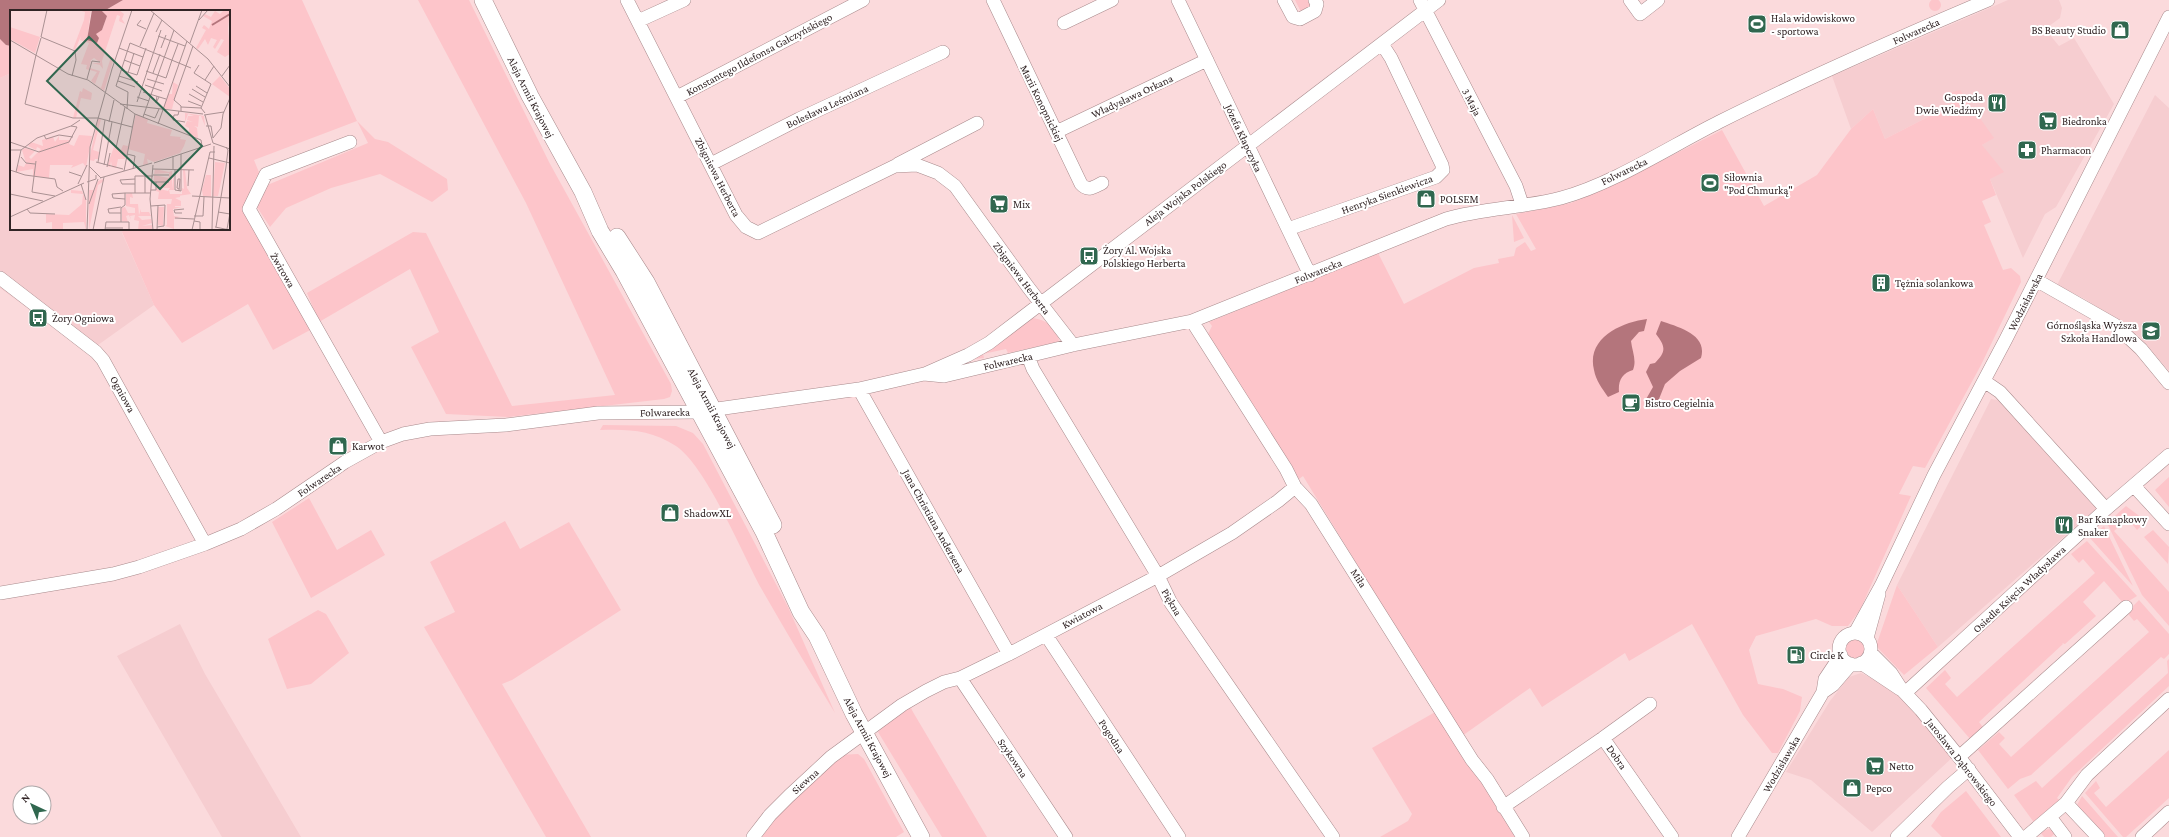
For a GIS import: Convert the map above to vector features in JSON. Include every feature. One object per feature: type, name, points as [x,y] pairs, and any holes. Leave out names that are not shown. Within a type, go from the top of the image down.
[{"type":"main road","name":"Aleja Armii Krajowej","points":[[483,0],[530,96],[583,192],[600,231],[706,410],[792,566],[810,608],[817,636],[864,733],[921,837]]},
{"type":"street","name":"Zbigniewa Herberta","points":[[627,0],[736,214],[746,227],[758,233],[895,166],[977,123]]},
{"type":"street","points":[[638,21],[684,0]]},
{"type":"street","name":"Konstantego Ildefonsa Gałczyńskiego","points":[[677,97],[863,0]]},
{"type":"street","name":"Marii Konopnickiej","points":[[993,0],[1056,132],[1085,188],[1089,189],[1102,183]]},
{"type":"street","points":[[1064,23],[1112,0]]},
{"type":"street","name":"Józefa Kłapczyka","points":[[1178,0],[1310,275]]},
{"type":"street","points":[[1284,0],[1293,17],[1300,19],[1315,11],[1317,4],[1315,0]]},
{"type":"street","name":"Aleja Wojska Polskiego","points":[[924,374],[968,355],[989,343],[1382,44],[1422,6],[1439,0]]},
{"type":"street","points":[[1630,0],[1640,14],[1658,0]]},
{"type":"street","name":"Folwarecka","points":[[0,593],[113,574],[139,567],[205,544],[241,529],[276,509],[346,462],[381,442],[403,434],[430,429],[506,425],[580,415],[706,410],[859,389],[924,374],[944,376],[1073,345],[1192,321],[1310,275],[1446,219],[1470,212],[1562,198],[1605,181],[1720,122],[1895,40],[1988,0]]},
{"type":"street","name":"3 Maja","points":[[1422,6],[1516,186],[1522,204]]},
{"type":"street","name":"Wodzisławska","points":[[1855,633],[1881,586],[1934,475],[2036,280],[2169,17]]},
{"type":"street","name":"Henryka Sienkiewicza","points":[[1288,229],[1436,177],[1443,170],[1391,58],[1382,44]]},
{"type":"street","name":"Bolesława Leśmiana","points":[[711,164],[799,119],[943,52]]},
{"type":"street","name":"Władysława Orkana","points":[[1056,132],[1207,60]]},
{"type":"street","name":"Żwirowa","points":[[350,142],[266,174],[248,209],[381,442]]},
{"type":"street","name":"Zbigniewa Herberta","points":[[895,166],[917,165],[938,173],[955,186],[1040,303],[1073,345]]},
{"type":"street","name":"Ogniowa","points":[[0,278],[96,352],[103,360],[205,544]]},
{"type":"street","points":[[2036,280],[2115,325],[2141,349],[2169,382]]},
{"type":"street","name":"Miła","points":[[1192,321],[1286,469],[1295,487],[1311,504],[1472,760],[1487,779],[1523,837]]},
{"type":"street","points":[[961,372],[961,367],[968,355]]},
{"type":"street","name":"Piękna","points":[[1028,356],[1033,369],[1158,576],[1171,603],[1333,837]]},
{"type":"street","points":[[1984,381],[2000,392],[2106,510]]},
{"type":"street","name":"Jana Christiana Andersena","points":[[859,389],[1009,654]]},
{"type":"street","name":"Osiedle Księcia Władysława","points":[[1904,692],[2169,455]]},
{"type":"street","points":[[2134,486],[2169,524]]},
{"type":"street","name":"Kwiatowa","points":[[864,733],[926,691],[944,682],[960,678],[1009,654],[1158,576],[1232,534],[1278,502],[1295,487]]},
{"type":"street","name":"Wodzisławska","points":[[1867,638],[1876,612],[1881,586]]},
{"type":"street","points":[[1959,757],[2126,608]]},
{"type":"street","points":[[1855,633],[1862,634],[1867,638],[1871,645],[1871,653],[1867,659],[1856,664],[1841,655],[1841,641],[1847,635],[1855,633]]},
{"type":"street","name":"Pogodna","points":[[1046,635],[1179,837]]},
{"type":"street","name":"Jarosława Dąbrowskiego","points":[[1871,653],[1891,673],[1904,692],[1969,769],[2020,837]]},
{"type":"street","name":"Wodzisławska","points":[[1738,837],[1823,692],[1826,679],[1841,655]]},
{"type":"street","name":"Wodzisławska","points":[[1823,692],[1856,664]]},
{"type":"street","name":"Jarosława Dąbrowskiego","points":[[1856,664],[1904,692]]},
{"type":"street","name":"Szykowna","points":[[960,678],[1066,837]]},
{"type":"street","points":[[2026,837],[2066,803],[2087,775],[2169,699]]},
{"type":"street","points":[[1603,738],[1650,704]]},
{"type":"street","name":"Siewna","points":[[754,837],[770,815],[789,796],[831,757],[864,733]]},
{"type":"street","name":"Dobra","points":[[1503,807],[1603,738],[1672,837]]},
{"type":"street","points":[[1897,837],[1948,787],[1969,769]]},
{"type":"street","points":[[2066,803],[2098,837]]},
{"type":"street","points":[[2142,837],[2169,812]]},
{"type":"street","points":[[2050,817],[2065,837]]},
{"type":"shaded area","points":[[1935,-1],[1939,1],[1941,5],[1939,9],[1935,11],[1931,9],[1929,5],[1931,1]]},
{"type":"shaded area","points":[[0,0],[123,0],[106,10],[10,10],[10,46],[6,45],[0,39]]},
{"type":"shaded area","points":[[123,0],[302,0],[357,121],[254,160],[260,175],[243,209],[312,329],[273,350],[248,304],[182,343],[154,305],[122,232],[124,230],[230,230],[230,10],[106,10]]},
{"type":"shaded area","points":[[418,0],[469,0],[549,162],[671,384],[672,391],[670,397],[664,399],[508,417],[446,414],[411,347],[439,332],[410,269],[319,322],[307,293],[413,232],[426,233],[512,406],[615,395],[526,203]]},
{"type":"shaded area","points":[[1295,0],[1312,0],[1314,3],[1303,12],[1300,10]]},
{"type":"shaded area","points":[[2008,0],[2059,0],[2062,8],[2060,18],[2045,29],[2059,46],[2074,38],[2114,104],[2056,207],[2045,214],[2023,258],[1990,179],[1982,145],[1993,138],[1953,104],[1885,139],[1873,109],[1851,129],[1832,76]]},
{"type":"shaded area","points":[[0,39],[6,45],[10,46],[10,73],[0,78]]},
{"type":"shaded area","points":[[10,73],[10,230],[124,230],[122,233],[154,305],[91,350],[84,349],[0,288],[0,78]]},
{"type":"shaded area","points":[[1960,90],[1994,138],[1982,145],[2004,172],[1990,179],[1996,195],[1982,201],[1991,222],[1984,225],[2003,270],[2011,268],[2020,276],[2021,282],[1981,365],[1925,468],[1913,466],[1899,494],[1911,496],[1860,610],[1848,626],[1832,626],[1816,619],[1756,636],[1749,650],[1758,684],[1783,689],[1802,697],[1800,711],[1778,753],[1772,753],[1743,715],[1692,624],[1629,661],[1625,653],[1542,707],[1530,688],[1462,736],[1303,476],[1299,479],[1208,334],[1212,326],[1209,322],[1378,253],[1404,304],[1474,268],[1499,263],[1498,259],[1514,256],[1516,248],[1525,242],[1531,251],[1536,249],[1516,214],[1571,203],[1614,185],[1722,130],[1764,206],[1817,175],[1851,129],[1873,109],[1885,139],[1953,104],[1949,93]]},
{"type":"shaded area","points":[[2155,95],[2169,108],[2169,371],[2140,337],[2085,299],[2057,285]]},
{"type":"shaded area","points":[[357,121],[375,139],[388,142],[447,179],[448,190],[432,202],[380,174],[331,188],[286,208],[270,227],[255,204],[265,186],[368,143]]},
{"type":"shaded area","points":[[1512,215],[1524,238],[1514,242]]},
{"type":"shaded area","points":[[1033,318],[1042,320],[1049,324],[1055,331],[1059,340],[1057,342],[1008,353],[1006,349],[983,354],[984,358],[973,359]]},
{"type":"shaded area","points":[[1647,319],[1644,331],[1639,332],[1631,341],[1634,359],[1633,370],[1623,375],[1619,384],[1619,392],[1608,397],[1596,378],[1593,359],[1595,349],[1608,334],[1617,328]]},
{"type":"shaded area","points":[[1661,321],[1683,329],[1696,337],[1702,350],[1701,358],[1680,371],[1665,384],[1657,404],[1648,404],[1645,401],[1653,387],[1646,372],[1650,364],[1655,363],[1663,352],[1663,345],[1656,334]]},
{"type":"shaded area","points":[[1991,399],[2002,401],[2099,506],[1938,647],[1897,585]]},
{"type":"shaded area","points":[[603,425],[676,426],[693,433],[703,444],[788,607],[835,713],[761,588],[711,490],[687,456],[676,446],[658,437],[630,430],[600,430]]},
{"type":"shaded area","points":[[2169,477],[2169,507],[2155,490]]},
{"type":"shaded area","points":[[309,498],[337,550],[371,530],[385,555],[311,598],[272,522]]},
{"type":"shaded area","points":[[2126,506],[2146,521],[2137,530],[2128,519],[2114,531],[2169,592],[2169,626],[2142,595],[2107,523]]},
{"type":"shaded area","points":[[505,521],[520,549],[569,522],[621,610],[512,680],[502,684],[591,837],[546,837],[424,627],[455,612],[430,562]]},
{"type":"shaded area","points":[[2104,526],[2133,586],[2090,538]]},
{"type":"shaded area","points":[[2153,530],[2169,547],[2168,564],[2144,537]]},
{"type":"shaded area","points":[[2087,541],[2137,596],[2124,604],[2104,581],[2083,602],[2096,616],[2065,644],[2062,643],[2063,644],[1979,722],[1985,730],[1971,740],[1926,688],[1945,670],[1951,678],[1945,684],[1957,697],[2095,573],[2083,559],[2079,563],[2071,554]]},
{"type":"shaded area","points":[[1897,585],[1938,647],[1904,675],[1876,646]]},
{"type":"shaded area","points":[[2139,600],[2169,634],[2169,654],[2164,659],[2161,657],[2031,775],[2020,779],[2008,789],[1978,750],[1999,732],[2005,738],[1999,744],[2011,757],[2149,632],[2137,619],[2134,621],[2129,615],[2130,609]]},
{"type":"shaded area","points":[[318,610],[326,614],[349,653],[311,684],[287,689],[268,639]]},
{"type":"shaded area","points":[[180,624],[205,674],[301,837],[222,837],[117,656]]},
{"type":"shaded area","points":[[1855,640],[1861,643],[1864,649],[1861,655],[1855,658],[1849,655],[1846,649],[1849,643]]},
{"type":"shaded area","points":[[2169,659],[2169,686],[2072,777],[2057,798],[2062,802],[2035,824],[2014,795],[2036,781],[2042,788],[2168,673],[2167,661]]},
{"type":"shaded area","points":[[1861,673],[1902,693],[1954,756],[1872,832],[1811,780],[1786,772],[1830,701],[1849,677]]},
{"type":"shaded area","points":[[910,706],[987,837],[942,837],[878,732],[888,721]]},
{"type":"shaded area","points":[[1437,711],[1515,837],[1380,837],[1408,821],[1412,814],[1372,748]]},
{"type":"shaded area","points":[[2169,750],[2169,798],[2126,837],[2123,837],[2085,793],[2096,781],[2100,788],[2094,793],[2106,807]]},
{"type":"shaded area","points":[[858,754],[864,759],[904,832],[896,837],[758,837],[775,816],[839,755]]},
{"type":"shaded area","points":[[1966,791],[2001,837],[1942,837],[1931,826],[1941,812]]},
{"type":"shaded area","points":[[2082,796],[2118,837],[2104,837],[2077,805]]},
{"type":"shaded area","points":[[2049,829],[2056,832],[2051,837],[2044,837],[2040,832]]},
{"type":"place","name":"Hala widowiskowo - sportowa","points":[[1757,24]]},
{"type":"place","name":"BS Beauty Studio","points":[[2120,30]]},
{"type":"place","name":"Gospoda Dwie Wiedźmy","points":[[1997,103]]},
{"type":"place","name":"Biedronka","points":[[2048,121]]},
{"type":"place","name":"Pharmacon","points":[[2027,150]]},
{"type":"place","name":"Siłownia \"Pod Chmurką\"","points":[[1710,183]]},
{"type":"place","name":"POLSEM","points":[[1426,199]]},
{"type":"place","name":"Mix","points":[[999,204]]},
{"type":"place","name":"Żory Al. Wojska Polskiego Herberta","points":[[1089,256]]},
{"type":"place","name":"Tężnia solankowa","points":[[1881,283]]},
{"type":"place","name":"Żory Ogniowa","points":[[38,318]]},
{"type":"place","name":"Górnośląska Wyższa Szkoła Handlowa","points":[[2151,331]]},
{"type":"place","name":"Bistro Cegielnia","points":[[1631,403]]},
{"type":"place","name":"Karwot","points":[[338,446]]},
{"type":"place","name":"ShadowXL","points":[[670,513]]},
{"type":"place","name":"Bar Kanapkowy Snaker","points":[[2064,525]]},
{"type":"place","name":"Circle K","points":[[1796,655]]},
{"type":"place","name":"Netto","points":[[1875,766]]},
{"type":"place","name":"Pepco","points":[[1852,788]]}]
